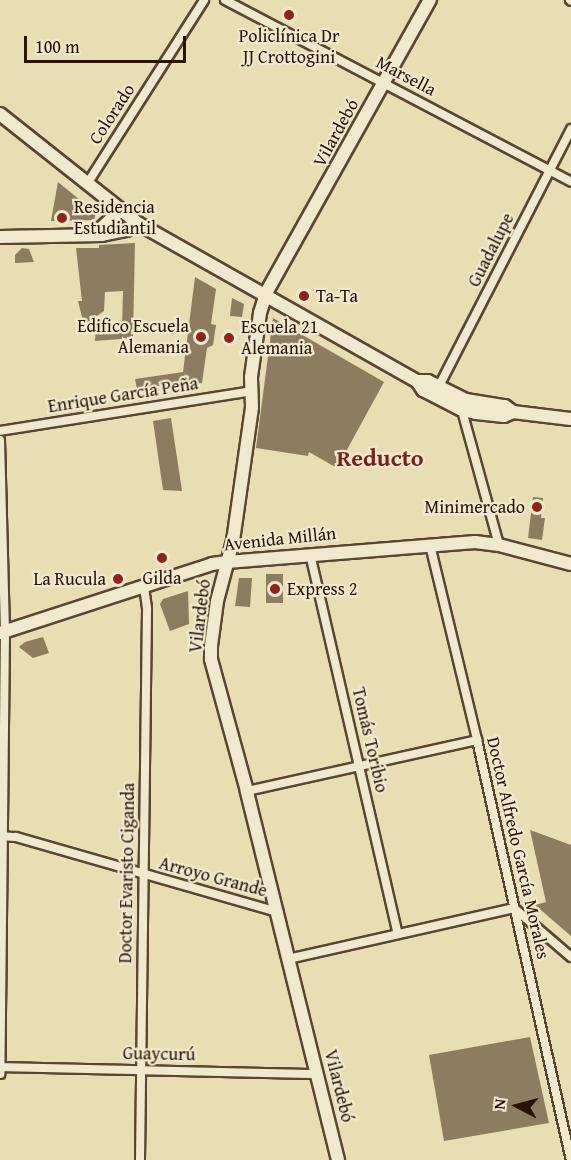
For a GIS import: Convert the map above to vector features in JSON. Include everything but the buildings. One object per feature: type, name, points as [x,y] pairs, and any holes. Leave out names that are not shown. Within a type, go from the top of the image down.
[{"type":"street","name":"Colorado","points":[[87,184],[204,0]]},
{"type":"street","name":"Marsella","points":[[225,0],[571,182]]},
{"type":"street","name":"Vilardebó","points":[[339,1160],[248,791],[211,659],[217,601],[233,541],[252,407],[260,313],[266,293],[430,0]]},
{"type":"street","points":[[0,114],[139,224],[266,293],[417,381],[423,390],[504,416],[513,412],[571,419]]},
{"type":"street","name":"Guadalupe","points":[[439,386],[571,129]]},
{"type":"street","points":[[94,234],[120,211]]},
{"type":"street","points":[[0,237],[94,234],[126,230],[139,224]]},
{"type":"street","points":[[417,381],[429,381],[463,404],[499,545]]},
{"type":"street","name":"Enrique García Peña","points":[[0,431],[252,391]]},
{"type":"street","points":[[0,440],[2,632],[0,1074]]},
{"type":"street","name":"Avenida Millán","points":[[2,632],[227,562],[475,542],[499,545],[571,564]]},
{"type":"street","name":"Doctor Alfredo García Morales","points":[[430,545],[477,740],[571,1160]]},
{"type":"street","name":"Tomás Toribio","points":[[310,554],[398,934]]},
{"type":"street","name":"Doctor Evaristo Ciganda","points":[[140,1160],[147,608],[144,586]]},
{"type":"street","points":[[248,791],[477,740]]},
{"type":"street","name":"Arroyo Grande","points":[[1,836],[16,837],[278,912]]},
{"type":"street","points":[[288,959],[514,908],[571,957]]},
{"type":"street","name":"Guaycurú","points":[[0,1067],[317,1074]]},
{"type":"place","name":"Policlínica Dr JJ Crottogini","points":[[289,15]]},
{"type":"place","name":"Residencia Estudiantil","points":[[62,218]]},
{"type":"place","name":"Ta-Ta","points":[[304,296]]},
{"type":"place","name":"Edifico Escuela Alemania","points":[[201,337]]},
{"type":"place","name":"Escuela 21 Alemania","points":[[229,338]]},
{"type":"place","name":"Minimercado","points":[[537,507]]},
{"type":"place","name":"Gilda","points":[[162,558]]},
{"type":"place","name":"La Rucula","points":[[118,579]]},
{"type":"place","name":"Express 2","points":[[275,589]]},
{"type":"district","name":"Reducto","points":[[380,458]]}]
